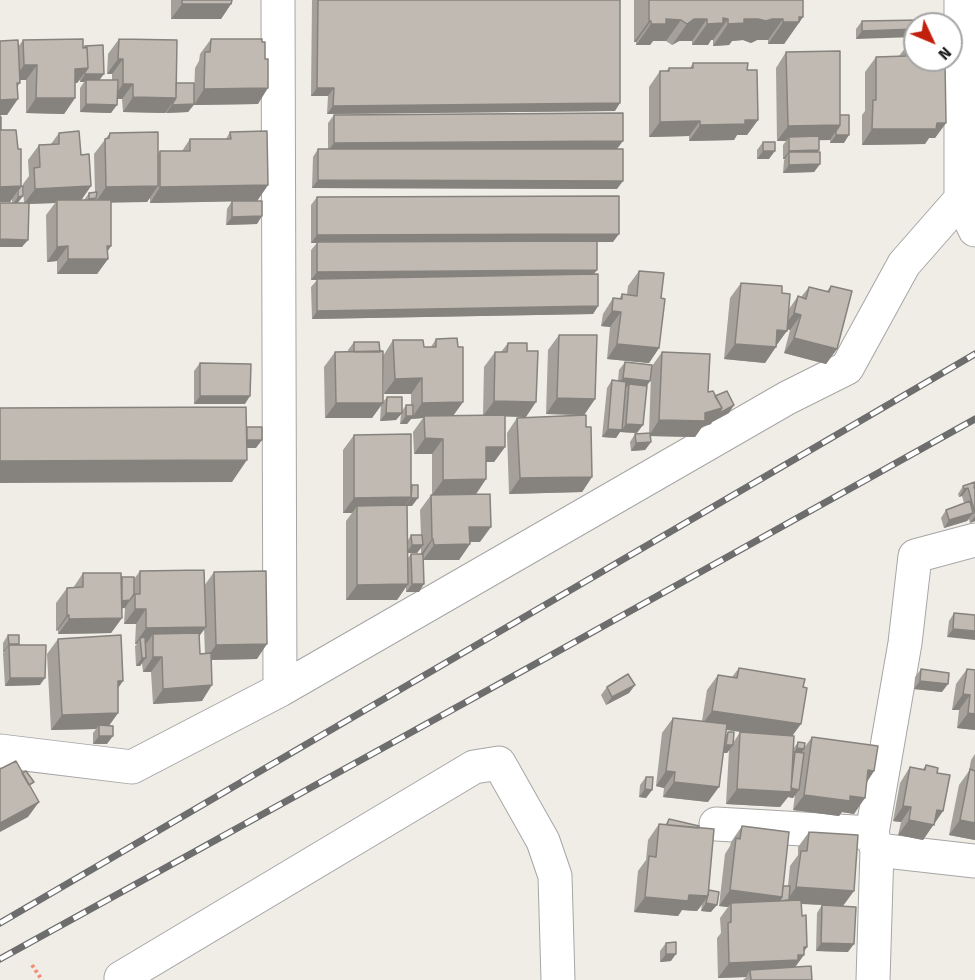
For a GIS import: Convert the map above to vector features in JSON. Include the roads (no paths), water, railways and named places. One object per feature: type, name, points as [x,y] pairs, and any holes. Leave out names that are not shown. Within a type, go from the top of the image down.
[{"type":"street","points":[[278,0],[280,690]]},
{"type":"street","points":[[961,0],[968,199],[975,230]]},
{"type":"street","points":[[0,751],[132,767],[280,690],[787,398],[847,368],[904,264],[968,199]]},
{"type":"street","points":[[873,980],[874,841],[905,643],[915,556],[975,540]]},
{"type":"street","points":[[122,980],[121,978],[474,767],[499,762],[543,841],[555,876],[558,980]]},
{"type":"street","points":[[716,824],[874,841],[975,861]]},
{"type":"railway","points":[[0,923],[975,354]]},
{"type":"railway","points":[[0,959],[975,419]]}]
